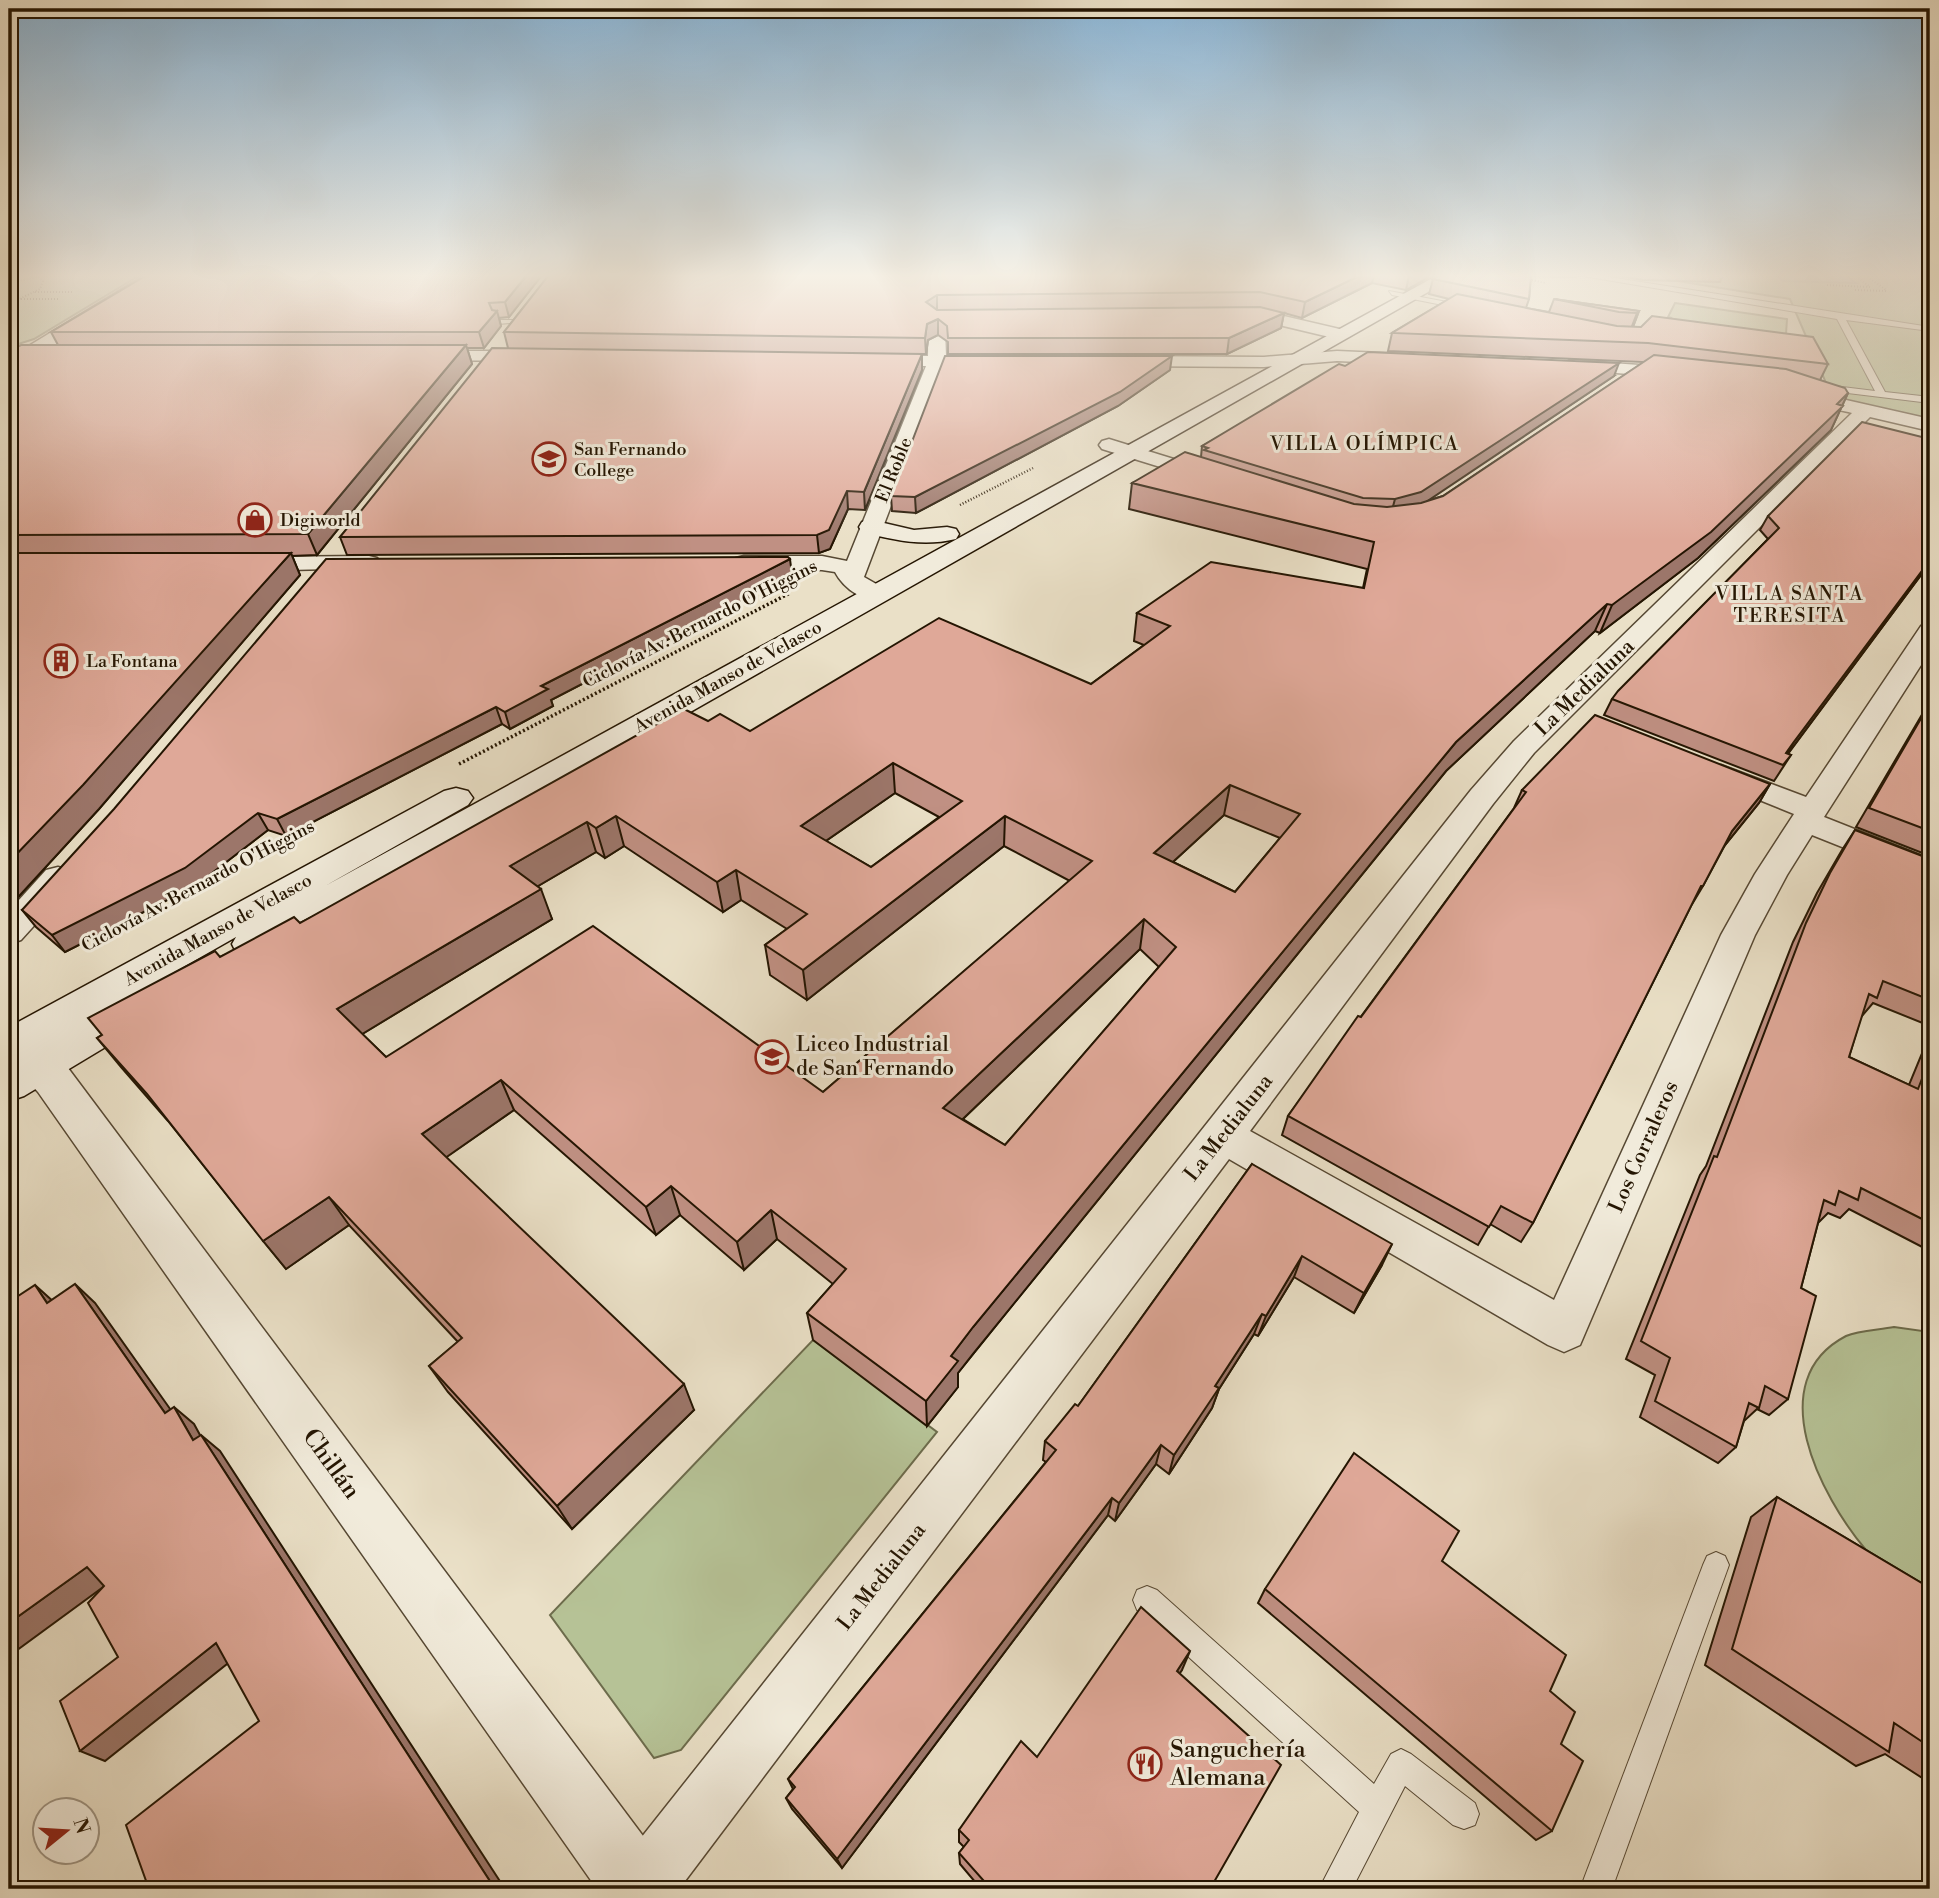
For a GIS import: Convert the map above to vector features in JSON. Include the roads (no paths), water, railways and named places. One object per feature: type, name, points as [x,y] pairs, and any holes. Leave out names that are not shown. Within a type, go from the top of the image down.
[{"type":"main road","name":"Avenida Manso de Velasco","points":[[511,768],[857,581],[1120,449],[1261,364]]},
{"type":"main road","name":"Avenida Manso de Velasco","points":[[228,957],[857,581],[1290,364]]},
{"type":"main road","points":[[871,527],[902,535],[947,534]]},
{"type":"main road","name":"Avenida Manso de Velasco","points":[[15,1058],[474,788]]},
{"type":"main road","name":"Avenida Manso de Velasco","points":[[15,1058],[169,991]]},
{"type":"main road","name":"Chillán","points":[[15,1058],[53,1080],[640,1889]]},
{"type":"street","points":[[474,377],[486,364]]},
{"type":"street","name":"El Roble","points":[[857,581],[871,527],[936,364]]},
{"type":"street","points":[[1549,365],[1705,375]]},
{"type":"street","points":[[1607,392],[1642,369]]},
{"type":"street","points":[[1786,384],[1818,399],[1873,402],[1930,425]]},
{"type":"street","name":"La Medialuna","points":[[640,1889],[1224,1136],[1482,797],[1524,747],[1574,716],[1873,402]]},
{"type":"street","points":[[1120,449],[1230,483]]},
{"type":"street","points":[[308,584],[343,541]]},
{"type":"street","points":[[230,564],[397,563]]},
{"type":"street","points":[[726,563],[822,563],[857,581]]},
{"type":"street","name":"Los Corraleros","points":[[1224,1136],[1564,1330],[1738,935],[1771,874],[1930,631]]},
{"type":"street","points":[[1699,765],[1930,871]]},
{"type":"street","points":[[9,932],[76,857]]},
{"type":"lane","points":[[1858,364],[1873,402],[1930,400]]},
{"type":"lane","points":[[1596,1889],[1716,1565]]},
{"type":"lane","points":[[1147,1600],[1378,1808]]},
{"type":"lane","points":[[1335,1889],[1401,1764],[1464,1814]]},
{"type":"place","name":"San Fernando College","points":[[549,459]]},
{"type":"place","name":"Digiworld","points":[[255,520]]},
{"type":"place","name":"La Fontana","points":[[61,661]]},
{"type":"place","name":"Liceo Industrial de San Fernando","points":[[772,1057]]},
{"type":"place","name":"Sanguchería Alemana","points":[[1145,1764]]},
{"type":"district","name":"VILLA OLÍMPICA","points":[[1365,444]]},
{"type":"district","name":"VILLA SANTA TERESITA","points":[[1790,605]]}]
